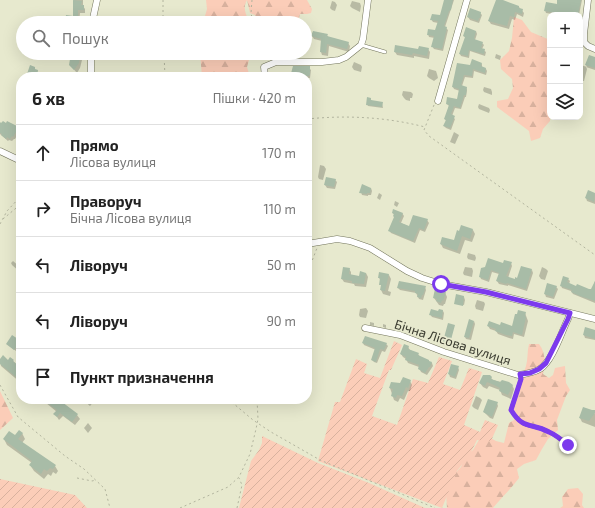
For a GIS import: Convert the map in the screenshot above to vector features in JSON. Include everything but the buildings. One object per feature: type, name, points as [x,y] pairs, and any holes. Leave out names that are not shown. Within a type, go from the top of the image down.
[{"type":"street","points":[[94,16],[97,0]]},
{"type":"street","points":[[265,72],[264,66],[276,62],[322,62],[346,58],[361,45],[368,0]]},
{"type":"street","points":[[438,101],[466,0]]},
{"type":"street","points":[[588,0],[584,42],[588,46],[595,49]]},
{"type":"street","points":[[90,72],[91,60]]},
{"type":"street","points":[[0,151],[16,159]]},
{"type":"street","points":[[312,243],[336,239],[350,241],[370,248],[407,271],[422,278],[441,284],[486,292],[595,319]]},
{"type":"street","name":"Бічна Лісова вулиця","points":[[366,328],[400,336],[502,371],[520,374],[530,373],[539,369],[546,363],[570,313]]},
{"type":"lane","points":[[361,45],[385,52]]},
{"type":"lane","points":[[520,374],[521,379],[511,410],[517,420],[526,425],[538,427],[550,432],[568,445]]},
{"type":"path","points":[[163,0],[163,16]]},
{"type":"path","points":[[252,0],[252,16]]},
{"type":"path","points":[[164,60],[165,72]]},
{"type":"path","points":[[259,60],[260,63],[264,66]]},
{"type":"path","points":[[438,101],[435,104],[424,130],[429,136],[595,255]]},
{"type":"path","points":[[312,119],[354,116],[385,118],[425,127]]},
{"type":"path","points":[[0,224],[7,211],[16,201]]},
{"type":"path","points":[[2,220],[16,208]]},
{"type":"path","points":[[312,261],[319,242]]},
{"type":"path","points":[[0,385],[18,417],[65,456],[84,469],[105,489],[110,508]]},
{"type":"path","points":[[234,404],[257,423],[320,460],[436,508]]},
{"type":"path","points":[[180,508],[228,487],[239,477],[250,454],[257,423],[257,404]]},
{"type":"path","points":[[237,508],[242,485],[239,477]]},
{"type":"path","points":[[77,478],[92,481],[96,480]]},
{"type":"green space","points":[[206,0],[247,0],[245,7],[247,16],[205,16],[207,9]]},
{"type":"green space","points":[[247,0],[307,0],[312,9],[311,13],[300,14],[300,16],[256,16],[250,13]]},
{"type":"green space","points":[[514,17],[522,20],[531,32],[547,39],[547,120],[550,121],[543,129],[540,138],[531,141],[529,131],[497,107],[497,101],[508,99],[513,88],[512,79],[501,69],[500,60],[509,51]]},
{"type":"green space","points":[[201,60],[249,60],[247,67],[248,72],[202,72]]},
{"type":"green space","points":[[394,341],[402,345],[391,370],[389,370],[372,416],[397,425],[413,379],[428,383],[439,357],[452,361],[443,384],[460,390],[469,368],[482,372],[464,425],[480,432],[485,420],[498,425],[491,441],[477,440],[470,454],[457,471],[442,508],[318,461],[335,402],[340,402],[356,359],[367,364],[364,373],[380,378]]},
{"type":"green space","points":[[529,344],[539,344],[541,347],[544,358],[543,374],[549,378],[553,375],[555,368],[565,366],[566,383],[570,390],[566,396],[557,420],[558,430],[548,439],[536,460],[524,464],[517,469],[519,478],[493,508],[447,508],[446,493],[452,477],[461,467],[465,456],[473,450],[480,438],[487,436],[504,443],[509,423],[514,420],[515,399],[526,366]]},
{"type":"green space","points":[[0,391],[13,418],[0,430]]},
{"type":"green space","points":[[262,436],[318,463],[369,483],[425,508],[239,508],[251,461],[259,450],[262,443]]},
{"type":"green space","points":[[0,479],[75,495],[87,508],[0,508]]},
{"type":"green space","points":[[578,488],[583,494],[582,505],[584,508],[560,508],[563,506],[562,497],[568,489]]},
{"type":"route","points":[[441,284],[486,292],[570,313],[546,363],[539,369],[530,373],[520,374],[521,379],[511,410],[517,420],[526,425],[538,427],[550,432],[568,445]]}]
